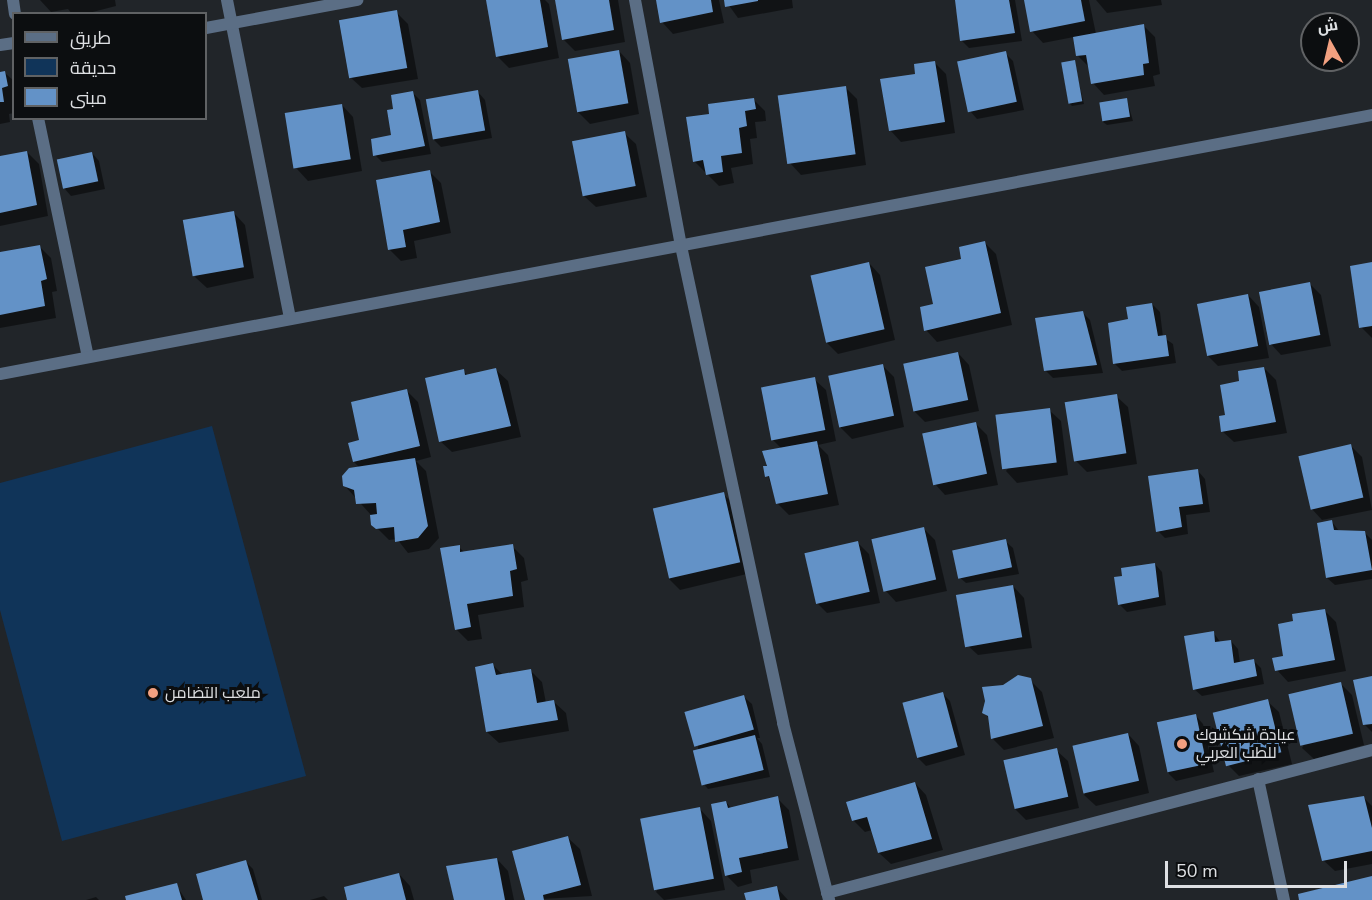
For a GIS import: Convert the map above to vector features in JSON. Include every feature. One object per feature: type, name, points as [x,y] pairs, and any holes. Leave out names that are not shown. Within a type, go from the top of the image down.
[{"type":"street","points":[[227,0],[290,319]]},
{"type":"street","points":[[207,28],[357,0]]},
{"type":"street","points":[[635,0],[681,246],[783,723],[828,896],[1372,750]]},
{"type":"street","points":[[0,374],[1372,115]]},
{"type":"street","points":[[38,120],[88,357]]},
{"type":"street","points":[[1258,779],[1284,900]]},
{"type":"green space","name":"ملعب التضامن","points":[[212,426],[306,776],[62,841],[0,610],[0,483]]},
{"type":"building","points":[[486,0],[540,0],[548,47],[496,57]]},
{"type":"building","points":[[555,0],[609,0],[614,30],[562,40]]},
{"type":"building","points":[[656,0],[711,0],[713,12],[660,23]]},
{"type":"building","points":[[724,0],[758,0],[758,1],[725,7]]},
{"type":"building","points":[[955,0],[1009,0],[1015,33],[960,41]]},
{"type":"building","points":[[1024,0],[1081,0],[1085,21],[1030,32]]},
{"type":"building","points":[[397,10],[407,68],[349,78],[339,20]]},
{"type":"building","points":[[1144,24],[1149,63],[1143,64],[1144,75],[1091,84],[1086,55],[1076,56],[1073,37]]},
{"type":"building","points":[[619,50],[628,103],[577,112],[568,59]]},
{"type":"building","points":[[1006,51],[1017,102],[968,112],[957,61]]},
{"type":"building","points":[[1075,60],[1082,101],[1069,104],[1061,62]]},
{"type":"building","points":[[935,61],[945,122],[889,131],[880,79],[915,74],[914,64]]},
{"type":"building","points":[[5,71],[8,86],[2,88],[4,102],[0,102],[0,72]]},
{"type":"building","points":[[846,86],[856,154],[787,164],[778,96]]},
{"type":"building","points":[[478,90],[485,130],[433,140],[426,99]]},
{"type":"building","points":[[413,91],[425,146],[373,156],[371,139],[391,135],[387,110],[393,109],[391,95]]},
{"type":"building","points":[[754,98],[756,109],[745,111],[747,126],[739,128],[742,153],[721,156],[723,172],[706,175],[703,160],[693,162],[686,117],[709,114],[708,104]]},
{"type":"building","points":[[1127,98],[1130,117],[1102,121],[1099,102]]},
{"type":"building","points":[[342,104],[351,159],[293,168],[285,113]]},
{"type":"building","points":[[625,131],[636,186],[583,196],[572,141]]},
{"type":"building","points":[[27,151],[37,205],[0,213],[0,156]]},
{"type":"building","points":[[92,152],[98,181],[63,189],[57,159]]},
{"type":"building","points":[[430,170],[440,222],[403,230],[406,247],[388,250],[376,180]]},
{"type":"building","points":[[234,211],[244,267],[193,276],[183,220]]},
{"type":"building","points":[[985,241],[1001,313],[924,331],[920,307],[933,304],[925,267],[961,259],[959,247]]},
{"type":"building","points":[[40,245],[47,279],[41,281],[45,306],[0,315],[0,252]]},
{"type":"building","points":[[869,262],[885,329],[826,343],[811,275]]},
{"type":"building","points":[[1372,262],[1372,326],[1359,328],[1350,266]]},
{"type":"building","points":[[1310,282],[1320,335],[1269,345],[1259,292]]},
{"type":"building","points":[[1248,294],[1258,346],[1207,356],[1197,304]]},
{"type":"building","points":[[1152,303],[1158,336],[1166,335],[1169,356],[1113,364],[1108,323],[1128,319],[1126,307]]},
{"type":"building","points":[[1083,311],[1097,365],[1044,371],[1035,318]]},
{"type":"building","points":[[958,352],[968,400],[913,412],[903,364]]},
{"type":"building","points":[[883,364],[894,416],[839,427],[828,376]]},
{"type":"building","points":[[1264,367],[1276,422],[1221,432],[1219,416],[1225,415],[1220,385],[1239,381],[1238,371]]},
{"type":"building","points":[[496,368],[511,426],[439,442],[425,378],[464,369],[465,375]]},
{"type":"building","points":[[815,377],[825,430],[771,441],[761,387]]},
{"type":"building","points":[[407,389],[420,446],[353,462],[348,443],[359,440],[351,402]]},
{"type":"building","points":[[1117,394],[1126,453],[1074,462],[1065,402]]},
{"type":"building","points":[[1050,408],[1057,463],[1002,469],[995,415]]},
{"type":"building","points":[[976,422],[987,474],[933,485],[922,433]]},
{"type":"building","points":[[817,441],[828,494],[776,504],[769,476],[765,477],[763,466],[767,466],[762,451]]},
{"type":"building","points":[[1351,444],[1363,498],[1311,510],[1298,456]]},
{"type":"building","points":[[415,458],[428,526],[418,538],[395,542],[394,527],[376,529],[371,525],[370,515],[377,514],[376,503],[356,504],[354,490],[343,486],[342,476],[349,468]]},
{"type":"building","points":[[1198,469],[1203,504],[1179,507],[1182,527],[1156,532],[1148,476]]},
{"type":"building","points":[[724,492],[740,562],[669,579],[653,508]]},
{"type":"building","points":[[1332,520],[1334,530],[1365,531],[1372,570],[1326,578],[1317,523]]},
{"type":"building","points":[[924,527],[936,580],[884,592],[871,539]]},
{"type":"building","points":[[1006,539],[1012,567],[958,579],[952,550]]},
{"type":"building","points":[[858,541],[870,592],[816,604],[804,553]]},
{"type":"building","points":[[513,544],[517,569],[510,571],[513,596],[467,604],[471,627],[455,630],[440,548],[460,545],[460,552]]},
{"type":"building","points":[[1155,563],[1159,597],[1118,605],[1114,577],[1122,576],[1121,568]]},
{"type":"building","points":[[1013,585],[1022,637],[965,647],[956,595]]},
{"type":"building","points":[[1325,609],[1335,660],[1275,671],[1272,658],[1283,656],[1278,624],[1293,621],[1292,614]]},
{"type":"building","points":[[1214,631],[1215,642],[1231,640],[1234,663],[1254,659],[1257,676],[1193,690],[1184,636]]},
{"type":"building","points":[[493,663],[496,675],[531,669],[537,703],[554,700],[558,720],[486,732],[475,667]]},
{"type":"building","points":[[1018,675],[1031,678],[1043,726],[991,739],[988,716],[982,713],[985,701],[982,687],[1003,685]]},
{"type":"building","points":[[1372,676],[1372,724],[1363,725],[1353,680]]},
{"type":"building","points":[[1341,682],[1353,734],[1300,746],[1288,694]]},
{"type":"building","points":[[943,692],[958,747],[917,758],[902,703]]},
{"type":"building","points":[[744,695],[754,730],[694,747],[684,712]]},
{"type":"building","points":[[1268,699],[1281,752],[1226,766],[1213,713]]},
{"type":"building","name":"عيادة شكشوك للطب العربي","points":[[1196,714],[1207,764],[1167,772],[1157,722]]},
{"type":"building","points":[[1128,733],[1139,781],[1083,794],[1072,746]]},
{"type":"building","points":[[755,735],[764,770],[702,785],[693,750]]},
{"type":"building","points":[[1057,748],[1068,797],[1015,809],[1003,760]]},
{"type":"building","points":[[915,782],[932,839],[878,853],[867,817],[852,821],[846,802]]},
{"type":"building","points":[[778,796],[788,848],[739,858],[742,872],[725,876],[711,804],[726,801],[728,808]]},
{"type":"building","points":[[1364,796],[1372,828],[1372,851],[1322,861],[1308,805]]},
{"type":"building","points":[[700,807],[714,879],[654,890],[640,819]]},
{"type":"building","points":[[568,836],[581,885],[543,895],[544,900],[525,900],[512,851]]},
{"type":"building","points":[[497,858],[505,900],[454,900],[446,866]]},
{"type":"building","points":[[246,860],[258,900],[203,900],[196,874]]},
{"type":"building","points":[[399,873],[406,900],[347,900],[344,887]]},
{"type":"building","points":[[1372,876],[1372,900],[1299,900],[1298,894]]},
{"type":"building","points":[[177,883],[182,900],[126,900],[125,896]]},
{"type":"building","points":[[777,886],[780,900],[746,900],[744,893]]},
{"type":"place","name":"ملعب التضامن","points":[[153,693]]},
{"type":"place","name":"عيادة شكشوك للطب العربي","points":[[1182,744]]}]
